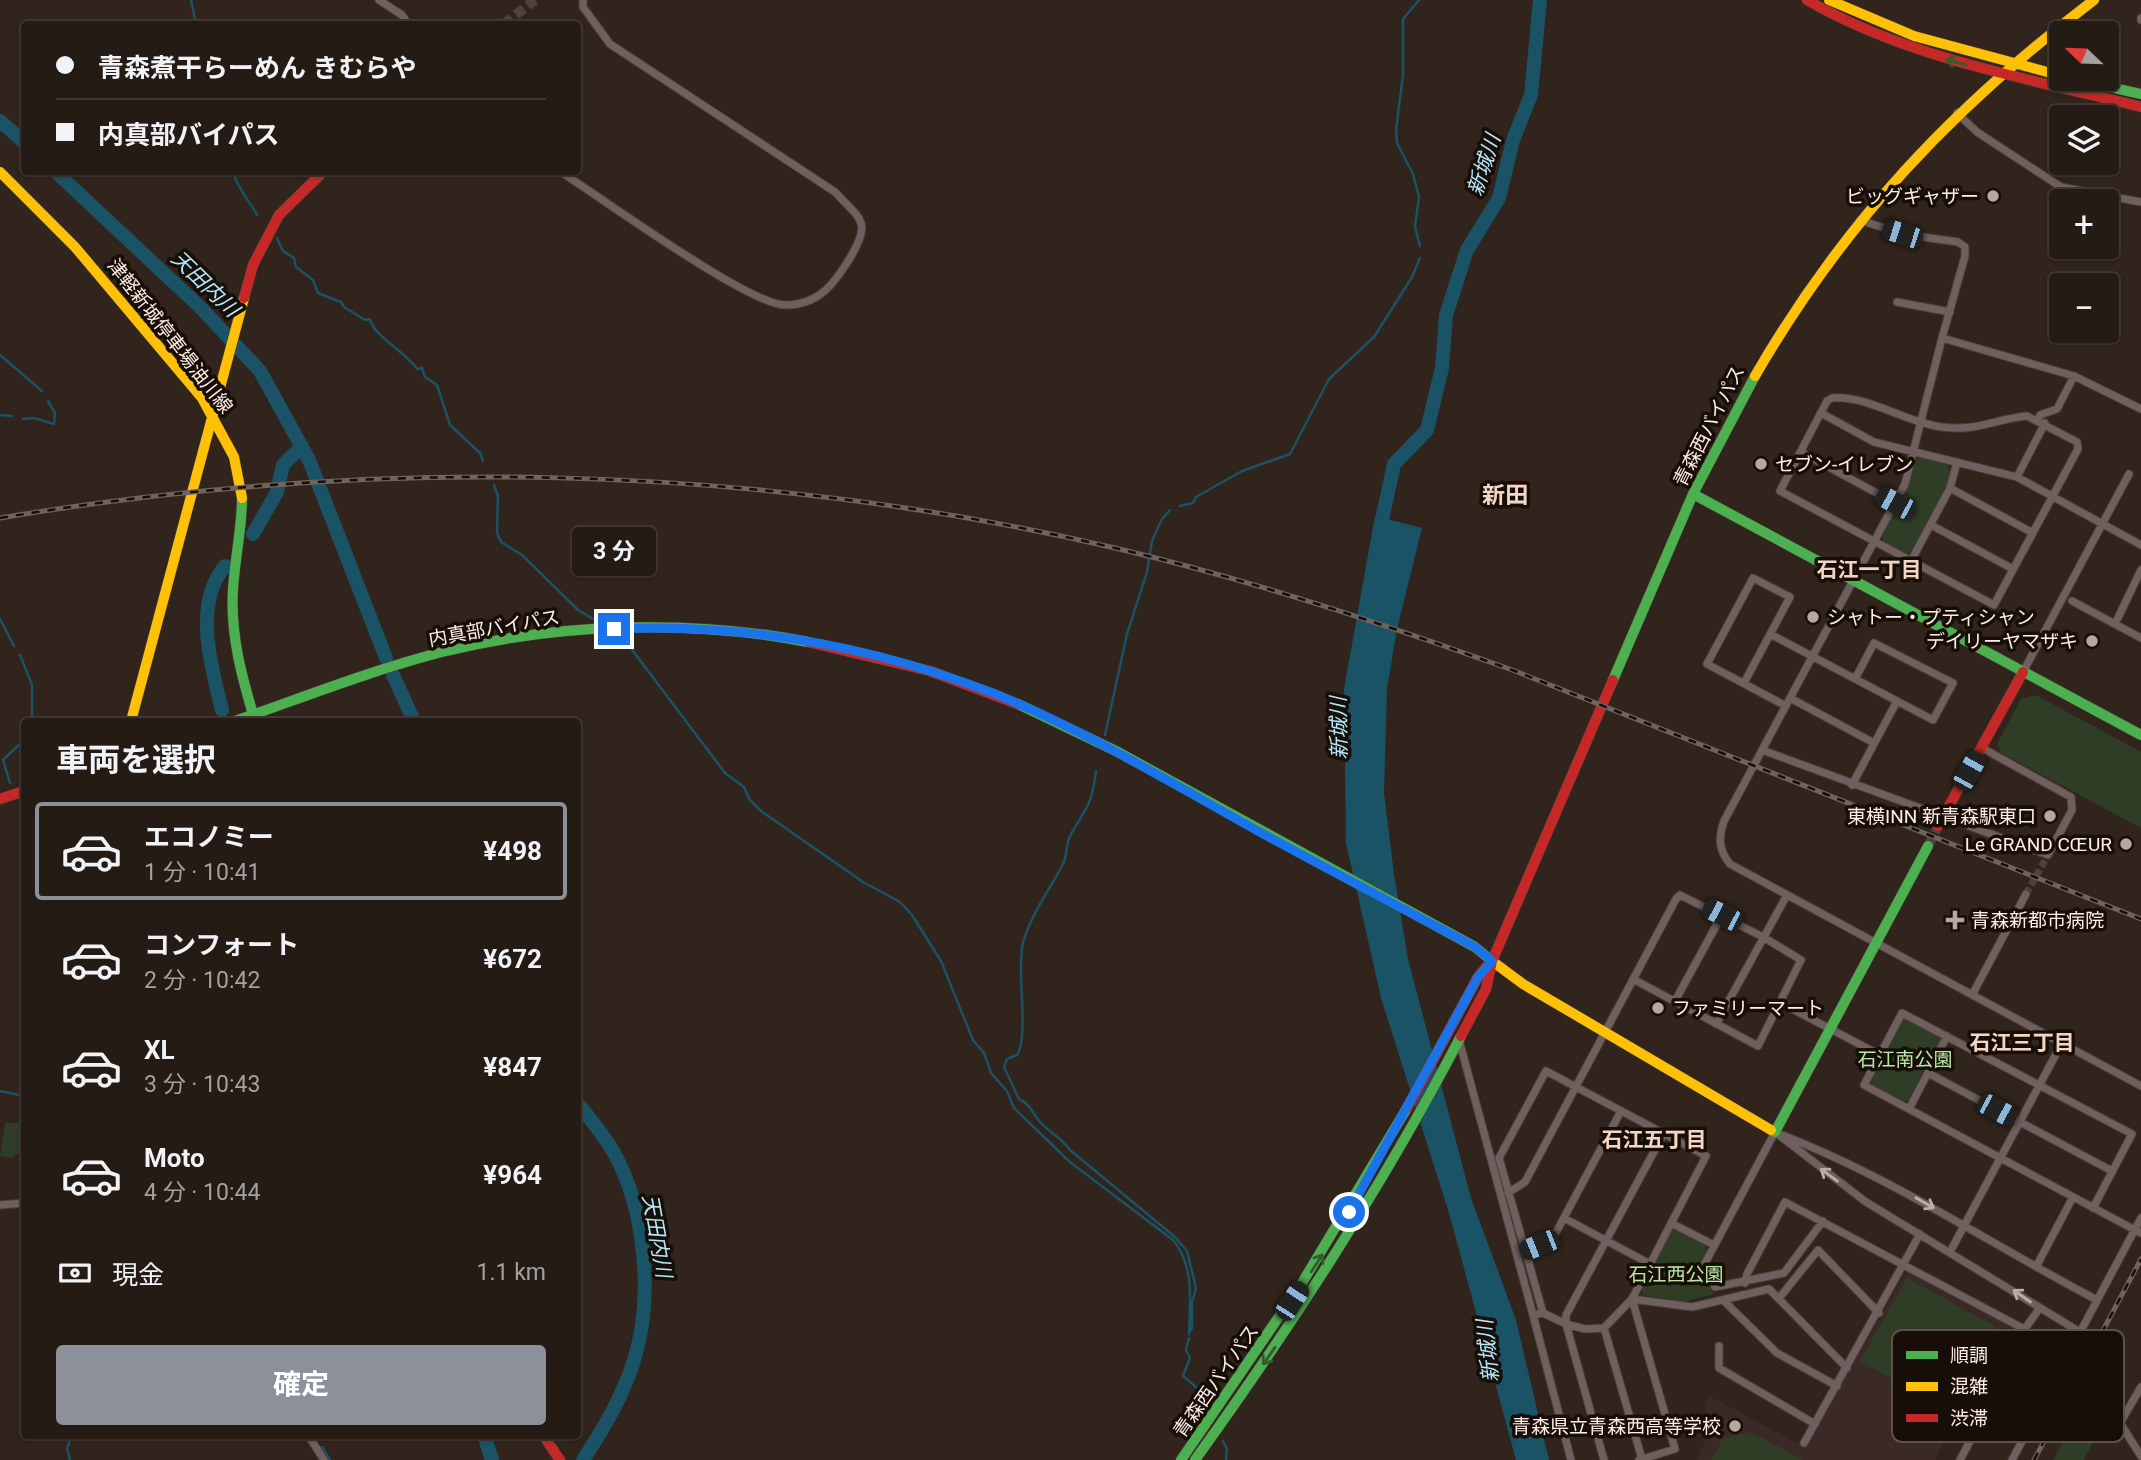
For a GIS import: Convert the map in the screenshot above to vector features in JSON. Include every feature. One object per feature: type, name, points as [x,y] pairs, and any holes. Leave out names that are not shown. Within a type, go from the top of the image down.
[{"type":"main road","points":[[1807,0],[1874,36],[2001,73],[2141,107]]},
{"type":"main road","points":[[1829,0],[1904,34],[2049,73]]},
{"type":"main road","name":"青森西バイパス","points":[[1195,1460],[1281,1340],[1409,1132],[1486,989],[1492,961],[1693,494],[1765,354],[1803,295],[1859,220],[1956,112],[2049,32],[2094,0]]},
{"type":"main road","points":[[2119,89],[2141,94]]},
{"type":"main road","name":"津軽新城停車場油川線","points":[[0,172],[52,218],[212,415],[231,450],[240,479],[242,519],[233,618],[236,649],[254,718]]},
{"type":"main road","points":[[132,718],[253,265],[267,235],[292,200],[320,175]]},
{"type":"main road","points":[[1693,494],[2141,735]]},
{"type":"main road","name":"内真部バイパス","points":[[254,718],[401,664],[518,638],[642,628],[781,637],[885,658],[1002,697],[1125,757],[1475,947],[1523,984],[1774,1132]]},
{"type":"main road","points":[[1940,822],[2023,672]]},
{"type":"main road","points":[[0,799],[21,792]]},
{"type":"main road","points":[[1774,1132],[1928,846]]},
{"type":"main road","name":"青森西バイパス","points":[[1181,1460],[1271,1334],[1328,1246],[1404,1115],[1478,977],[1492,961]]},
{"type":"main road","points":[[546,1439],[560,1460]]},
{"type":"street","points":[[379,0],[402,15],[406,21]]},
{"type":"street","points":[[566,175],[733,284],[766,301],[785,305],[811,301],[828,292],[863,235],[861,220],[835,192],[610,44],[583,7],[583,0]]},
{"type":"street","points":[[1956,112],[1977,132],[2061,187],[2141,202]]},
{"type":"street","points":[[1859,220],[1902,234],[1958,242],[1965,247],[1965,256],[1905,484],[1724,821],[1720,831],[1721,849],[1730,864],[2141,1086]]},
{"type":"street","points":[[1897,302],[1950,313]]},
{"type":"street","points":[[1942,338],[2074,376],[2141,408]]},
{"type":"street","points":[[2017,477],[2041,422],[2040,415],[2057,409],[2074,376]]},
{"type":"street","points":[[1832,398],[1855,398],[1898,417],[1970,429],[2018,417],[2041,422],[2077,442],[2078,449],[1994,605],[1780,491],[1821,413],[1832,398]]},
{"type":"street","points":[[1821,413],[1874,442],[2017,477],[2141,545]]},
{"type":"street","points":[[1801,452],[1895,503]]},
{"type":"street","points":[[1911,561],[1950,488],[1957,462]]},
{"type":"street","points":[[2023,672],[2129,474]]},
{"type":"street","points":[[1950,488],[2033,533]]},
{"type":"street","points":[[1931,525],[2013,569]]},
{"type":"street","points":[[2115,624],[2141,570]]},
{"type":"street","points":[[1744,683],[1790,597],[1753,578],[1707,664],[1786,706]]},
{"type":"street","points":[[2072,601],[2141,638]]},
{"type":"street","points":[[1770,634],[1813,657],[1933,720],[1953,683],[1874,643],[1855,679]]},
{"type":"street","points":[[1790,698],[1874,743]]},
{"type":"street","points":[[1852,785],[1897,701]]},
{"type":"street","points":[[1762,750],[1940,822],[2048,855],[2071,810],[2071,797],[1982,747]]},
{"type":"street","points":[[1972,995],[2026,894]]},
{"type":"street","points":[[1508,1193],[1525,1182],[1633,979],[1680,895],[1763,937],[1801,960],[1758,1046],[1633,979]]},
{"type":"street","points":[[1716,1024],[1787,895]]},
{"type":"street","points":[[1675,1001],[1722,915]]},
{"type":"street","points":[[1781,1003],[1880,1055]]},
{"type":"street","points":[[2092,1208],[2132,1134],[1902,1013],[1864,1085],[2092,1208],[2138,1231]]},
{"type":"street","points":[[1909,1108],[1947,1036]]},
{"type":"street","points":[[1457,1042],[1571,1460]]},
{"type":"street","points":[[1950,1252],[2062,1043]]},
{"type":"street","points":[[1533,1315],[1543,1313],[1585,1329],[1604,1328],[1632,1299],[1706,1156],[1546,1071],[1499,1158],[1543,1313]]},
{"type":"street","points":[[1928,1073],[2112,1171]]},
{"type":"street","points":[[1525,1251],[1552,1240],[1621,1111]]},
{"type":"street","points":[[1774,1132],[1878,1176],[2036,1268],[2097,1300]]},
{"type":"street","points":[[1774,1132],[1866,1202],[2076,1330]]},
{"type":"street","points":[[1774,1132],[1704,1265],[1715,1287],[1784,1273],[1823,1221]]},
{"type":"street","points":[[1604,1460],[1566,1324],[1566,1315],[1664,1133]]},
{"type":"street","points":[[2036,1268],[2073,1197]]},
{"type":"street","points":[[1745,1283],[1747,1274],[1785,1202],[2026,1330],[2039,1309]]},
{"type":"street","points":[[0,1205],[21,1203]]},
{"type":"street","points":[[1564,1218],[1650,1264]]},
{"type":"street","points":[[2081,1330],[2138,1231],[2141,1218]]},
{"type":"street","points":[[1671,1223],[1714,1245]]},
{"type":"street","points":[[1804,1443],[1879,1313],[1920,1234]]},
{"type":"street","points":[[1780,1297],[1818,1250],[1879,1313]]},
{"type":"street","points":[[1632,1299],[1683,1307],[1769,1289],[1780,1297],[1847,1368]]},
{"type":"street","points":[[1604,1328],[1641,1460],[1675,1449],[1632,1299]]},
{"type":"street","points":[[1723,1300],[1777,1353],[1837,1386]]},
{"type":"street","points":[[1719,1346],[1719,1368],[1815,1424]]},
{"type":"street","points":[[2124,1416],[2140,1389]]},
{"type":"street","points":[[2124,1429],[2141,1456]]},
{"type":"street","points":[[311,1439],[324,1460]]},
{"type":"street","points":[[1960,1460],[1970,1442]]},
{"type":"street","points":[[2012,1460],[2021,1442]]},
{"type":"shaded area","points":[[1907,1271],[2013,1327],[2014,1330],[1892,1330],[1892,1442],[1944,1442],[1935,1460],[1697,1460],[1708,1434],[1703,1418],[1708,1395],[1804,1447]]},
{"type":"green space","points":[[1920,457],[1948,464],[1949,473],[1937,508],[1912,552],[1906,554],[1883,542],[1882,535],[1907,487],[1915,459]]},
{"type":"green space","points":[[2036,695],[2141,752],[2141,828],[2001,753],[1997,744],[2021,699]]},
{"type":"green space","name":"石江南公園","points":[[1907,1018],[1938,1034],[1940,1040],[1908,1100],[1903,1102],[1872,1086],[1870,1079],[1901,1020]]},
{"type":"green space","points":[[5,1123],[21,1123],[21,1152],[11,1158],[0,1156]]},
{"type":"green space","name":"石江西公園","points":[[1677,1230],[1705,1244],[1707,1251],[1700,1265],[1714,1294],[1683,1302],[1643,1295],[1641,1288],[1671,1231]]},
{"type":"green space","points":[[1907,1278],[1995,1326],[1993,1330],[1892,1330],[1892,1379],[1860,1361]]},
{"type":"green space","points":[[1751,1432],[1803,1460],[1711,1460],[1723,1438]]},
{"type":"green space","points":[[2063,1442],[2093,1442],[2084,1460],[2053,1460]]},
{"type":"water","points":[[1375,516],[1422,528],[1397,629],[1387,689],[1384,793],[1408,959],[1471,1198],[1516,1320],[1549,1460],[1516,1460],[1449,1213],[1381,998],[1346,843],[1344,689]]},
{"type":"waterway","points":[[191,0],[195,21]]},
{"type":"waterway","points":[[1419,0],[1403,19],[1403,75],[1396,130],[1397,143],[1413,174],[1419,197],[1415,227],[1420,246]]},
{"type":"waterway","name":"新城川","points":[[1379,534],[1394,464],[1427,430],[1442,368],[1446,315],[1467,250],[1499,198],[1513,140],[1531,95],[1540,0]]},
{"type":"waterway","name":"天田内川","points":[[0,121],[21,139]]},
{"type":"waterway","name":"天田内川","points":[[59,175],[201,308],[260,371],[309,460],[386,658]]},
{"type":"waterway","points":[[234,175],[257,215]]},
{"type":"waterway","points":[[277,238],[283,251],[294,258],[296,267],[313,280],[318,293],[341,302],[344,307],[365,320],[370,319],[383,337],[417,369],[422,368],[425,377],[437,385],[450,425],[480,453],[483,461]]},
{"type":"waterway","points":[[1180,506],[1193,503],[1196,497],[1242,471],[1290,454],[1329,379],[1374,337],[1412,277],[1420,258]]},
{"type":"waterway","points":[[0,355],[42,391]]},
{"type":"waterway","points":[[23,419],[34,418],[54,424],[55,413],[48,401]]},
{"type":"waterway","points":[[0,415],[12,416]]},
{"type":"waterway","name":"天田内川","points":[[253,534],[277,492],[283,465],[302,446]]},
{"type":"waterway","points":[[494,485],[498,496],[497,533],[501,542],[522,555],[578,610],[593,619],[610,618]]},
{"type":"waterway","points":[[1105,735],[1127,634],[1147,572],[1152,541],[1162,519],[1170,510]]},
{"type":"waterway","name":"天田内川","points":[[222,710],[213,675],[207,616],[215,581],[225,566]]},
{"type":"waterway","points":[[0,619],[14,646]]},
{"type":"waterway","points":[[627,643],[725,773],[744,787],[749,799],[761,811],[863,882],[900,902],[912,915],[941,961],[973,1040],[984,1053],[991,1073],[1007,1091],[1014,1108],[1070,1162],[1173,1240],[1180,1250],[1190,1285],[1189,1334]]},
{"type":"waterway","points":[[20,655],[32,685],[32,718]]},
{"type":"waterway","name":"天田内川","points":[[393,675],[413,718]]},
{"type":"waterway","points":[[10,783],[3,760],[21,743]]},
{"type":"waterway","points":[[1096,771],[1091,798],[1069,838],[1065,861],[1037,909],[1024,939],[1021,966],[1021,1045],[1017,1055],[1007,1059],[1004,1067],[1019,1099],[1038,1120],[1175,1237],[1187,1251],[1196,1288],[1192,1303],[1192,1328],[1189,1332]]},
{"type":"waterway","points":[[0,1091],[21,1095]]},
{"type":"waterway","name":"天田内川","points":[[581,1108],[613,1151],[624,1174],[639,1225],[645,1281],[640,1336],[630,1373],[612,1412],[583,1460]]},
{"type":"waterway","points":[[1189,1338],[1186,1350],[1190,1358],[1183,1376],[1203,1393],[1205,1403]]},
{"type":"waterway","points":[[70,1439],[67,1448],[70,1460]]},
{"type":"waterway","name":"天田内川","points":[[485,1439],[492,1460]]},
{"type":"waterway","points":[[1223,1441],[1227,1449],[1226,1460]]},
{"type":"waterway","points":[[322,1447],[330,1460]]},
{"type":"tunnel","points":[[508,21],[535,0]]},
{"type":"tunnel","points":[[1928,846],[1938,826]]},
{"type":"tunnel","points":[[2026,894],[2048,855]]},
{"type":"railway","points":[[0,518],[139,498],[278,485],[419,478],[559,478],[699,485],[839,499],[978,520],[1166,561],[1267,589],[1416,636],[1515,671],[2141,919]]},
{"type":"railway","points":[[2103,1330],[2141,1259]]},
{"type":"railway","points":[[2034,1460],[2044,1442]]},
{"type":"traffic: fast","points":[[2119,89],[2141,94]]},
{"type":"traffic: fast","points":[[1613,680],[1693,494],[1755,376]]},
{"type":"traffic: fast","points":[[1693,494],[2141,735]]},
{"type":"traffic: fast","points":[[242,498],[233,589],[233,623],[254,718]]},
{"type":"traffic: fast","points":[[243,718],[416,659],[486,642],[532,635],[625,627],[671,627],[718,630],[808,642]]},
{"type":"traffic: fast","points":[[1018,704],[1116,751],[1475,947],[1492,961]]},
{"type":"traffic: fast","points":[[1771,1130],[1775,1132],[1928,846]]},
{"type":"traffic: fast","points":[[1195,1460],[1336,1252],[1401,1146],[1461,1036]]},
{"type":"traffic: fast","points":[[1181,1460],[1302,1283],[1407,1108]]},
{"type":"traffic: slow","points":[[1829,0],[1914,36],[2049,72]]},
{"type":"traffic: slow","points":[[1755,376],[1826,267],[1905,170],[1994,82],[2094,0]]},
{"type":"traffic: slow","points":[[0,172],[75,247],[202,398],[234,457],[242,498]]},
{"type":"traffic: slow","points":[[132,718],[244,298]]},
{"type":"traffic: slow","points":[[1492,961],[1523,984],[1771,1130]]},
{"type":"traffic: jam","points":[[1807,0],[1886,38],[1927,52],[1969,65],[2141,107]]},
{"type":"traffic: jam","points":[[244,298],[253,265],[279,215],[320,175]]},
{"type":"traffic: jam","points":[[808,642],[930,671],[1018,704]]},
{"type":"traffic: jam","points":[[1938,826],[2023,672]]},
{"type":"traffic: jam","points":[[1461,1036],[1486,989],[1492,961],[1613,680]]},
{"type":"traffic: jam","points":[[0,799],[21,792]]},
{"type":"traffic: jam","points":[[1407,1108],[1478,977],[1491,961]]},
{"type":"traffic: jam","points":[[546,1439],[560,1460]]},
{"type":"place","name":"ビッグギャザー","points":[[1993,196]]},
{"type":"place","name":"セブン-イレブン","points":[[1761,464]]},
{"type":"place","name":"シャトー・プティシャン","points":[[1813,617]]},
{"type":"place","name":"デイリーヤマザキ","points":[[2092,641]]},
{"type":"place","name":"東横INN 新青森駅東口","points":[[2050,816]]},
{"type":"place","name":"Le GRAND CŒUR","points":[[2126,844]]},
{"type":"place","name":"青森新都市病院","points":[[1955,920]]},
{"type":"place","name":"ファミリーマート","points":[[1658,1008]]},
{"type":"place","name":"青森県立青森西高等学校","points":[[1735,1426]]},
{"type":"district","name":"新田","points":[[1505,495]]},
{"type":"district","name":"石江一丁目","points":[[1869,570]]},
{"type":"district","name":"石江三丁目","points":[[2022,1043]]},
{"type":"district","name":"石江五丁目","points":[[1654,1140]]},
{"type":"route","points":[[614,629],[685,628],[833,645],[938,674],[993,694],[1110,749],[1475,947],[1492,961],[1478,977],[1349,1212]]}]
